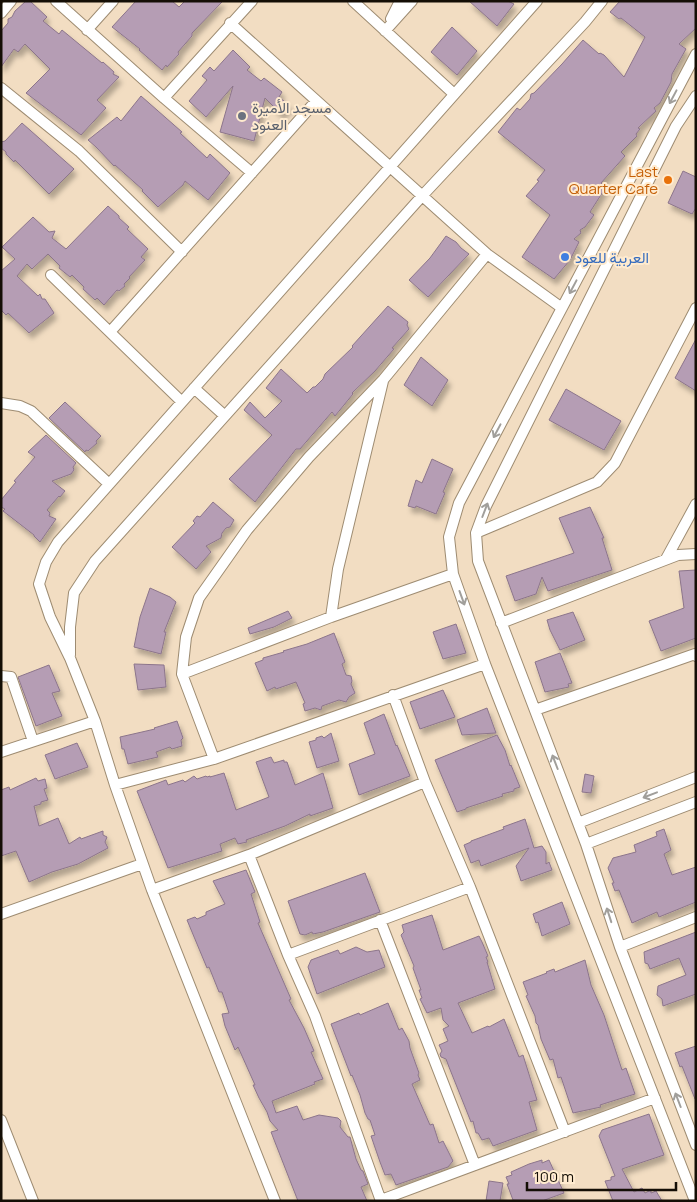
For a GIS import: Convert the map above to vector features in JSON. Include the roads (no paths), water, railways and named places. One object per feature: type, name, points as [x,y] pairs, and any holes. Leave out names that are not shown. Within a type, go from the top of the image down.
[{"type":"street","points":[[1,13],[11,1]]},
{"type":"street","points":[[56,1],[164,98],[252,173]]},
{"type":"street","points":[[87,30],[113,1]]},
{"type":"street","points":[[164,98],[230,23],[252,1]]},
{"type":"street","points":[[353,1],[454,94]]},
{"type":"street","points":[[385,31],[400,1]]},
{"type":"street","points":[[385,31],[412,1]]},
{"type":"street","points":[[275,1201],[142,864],[95,721],[70,658],[50,617],[39,584],[46,562],[58,542],[537,1]]},
{"type":"street","points":[[70,658],[70,627],[74,593],[101,554],[422,196],[586,22],[602,1]]},
{"type":"street","points":[[230,23],[487,254],[562,308]]},
{"type":"street","points":[[695,1201],[485,664],[453,574],[449,537],[459,503],[696,54]]},
{"type":"street","points":[[1,88],[80,151],[182,252]]},
{"type":"street","points":[[696,96],[676,126],[486,506],[476,533],[478,561],[586,844],[620,947],[696,1145]]},
{"type":"street","points":[[110,332],[316,101]]},
{"type":"street","points":[[214,759],[182,674],[186,637],[199,598],[247,530],[309,457],[383,380],[487,254]]},
{"type":"street","points":[[51,275],[182,402]]},
{"type":"street","points":[[476,533],[597,482],[615,463],[696,308]]},
{"type":"street","points":[[331,617],[338,569],[383,380]]},
{"type":"street","points":[[194,388],[225,416]]},
{"type":"street","points":[[1,404],[20,406],[31,411],[109,484]]},
{"type":"street","points":[[666,559],[696,504]]},
{"type":"street","points":[[501,623],[666,559],[678,555],[696,554]]},
{"type":"street","points":[[182,674],[331,617],[453,574]]},
{"type":"street","points":[[535,710],[695,654],[696,656]]},
{"type":"street","points":[[115,785],[214,759],[485,664]]},
{"type":"street","points":[[1,676],[11,677],[33,741]]},
{"type":"street","points":[[393,695],[425,782],[470,887],[565,1132]]},
{"type":"street","points":[[1,752],[95,721]]},
{"type":"street","points":[[578,823],[696,777]]},
{"type":"street","points":[[152,890],[249,855],[425,782]]},
{"type":"street","points":[[586,844],[696,802]]},
{"type":"street","points":[[249,855],[288,955],[315,1016],[381,1201],[655,1098]]},
{"type":"street","points":[[1,914],[142,864]]},
{"type":"street","points":[[288,955],[470,887]]},
{"type":"street","points":[[620,947],[696,917]]},
{"type":"street","points":[[380,920],[475,1165]]},
{"type":"street","points":[[1,1120],[33,1201]]},
{"type":"place","name":"مسجد الأميرة العنود","points":[[242,116]]},
{"type":"place","name":"Last Quarter Cafe","points":[[668,180]]},
{"type":"place","name":"العربية للعود","points":[[565,257]]}]
